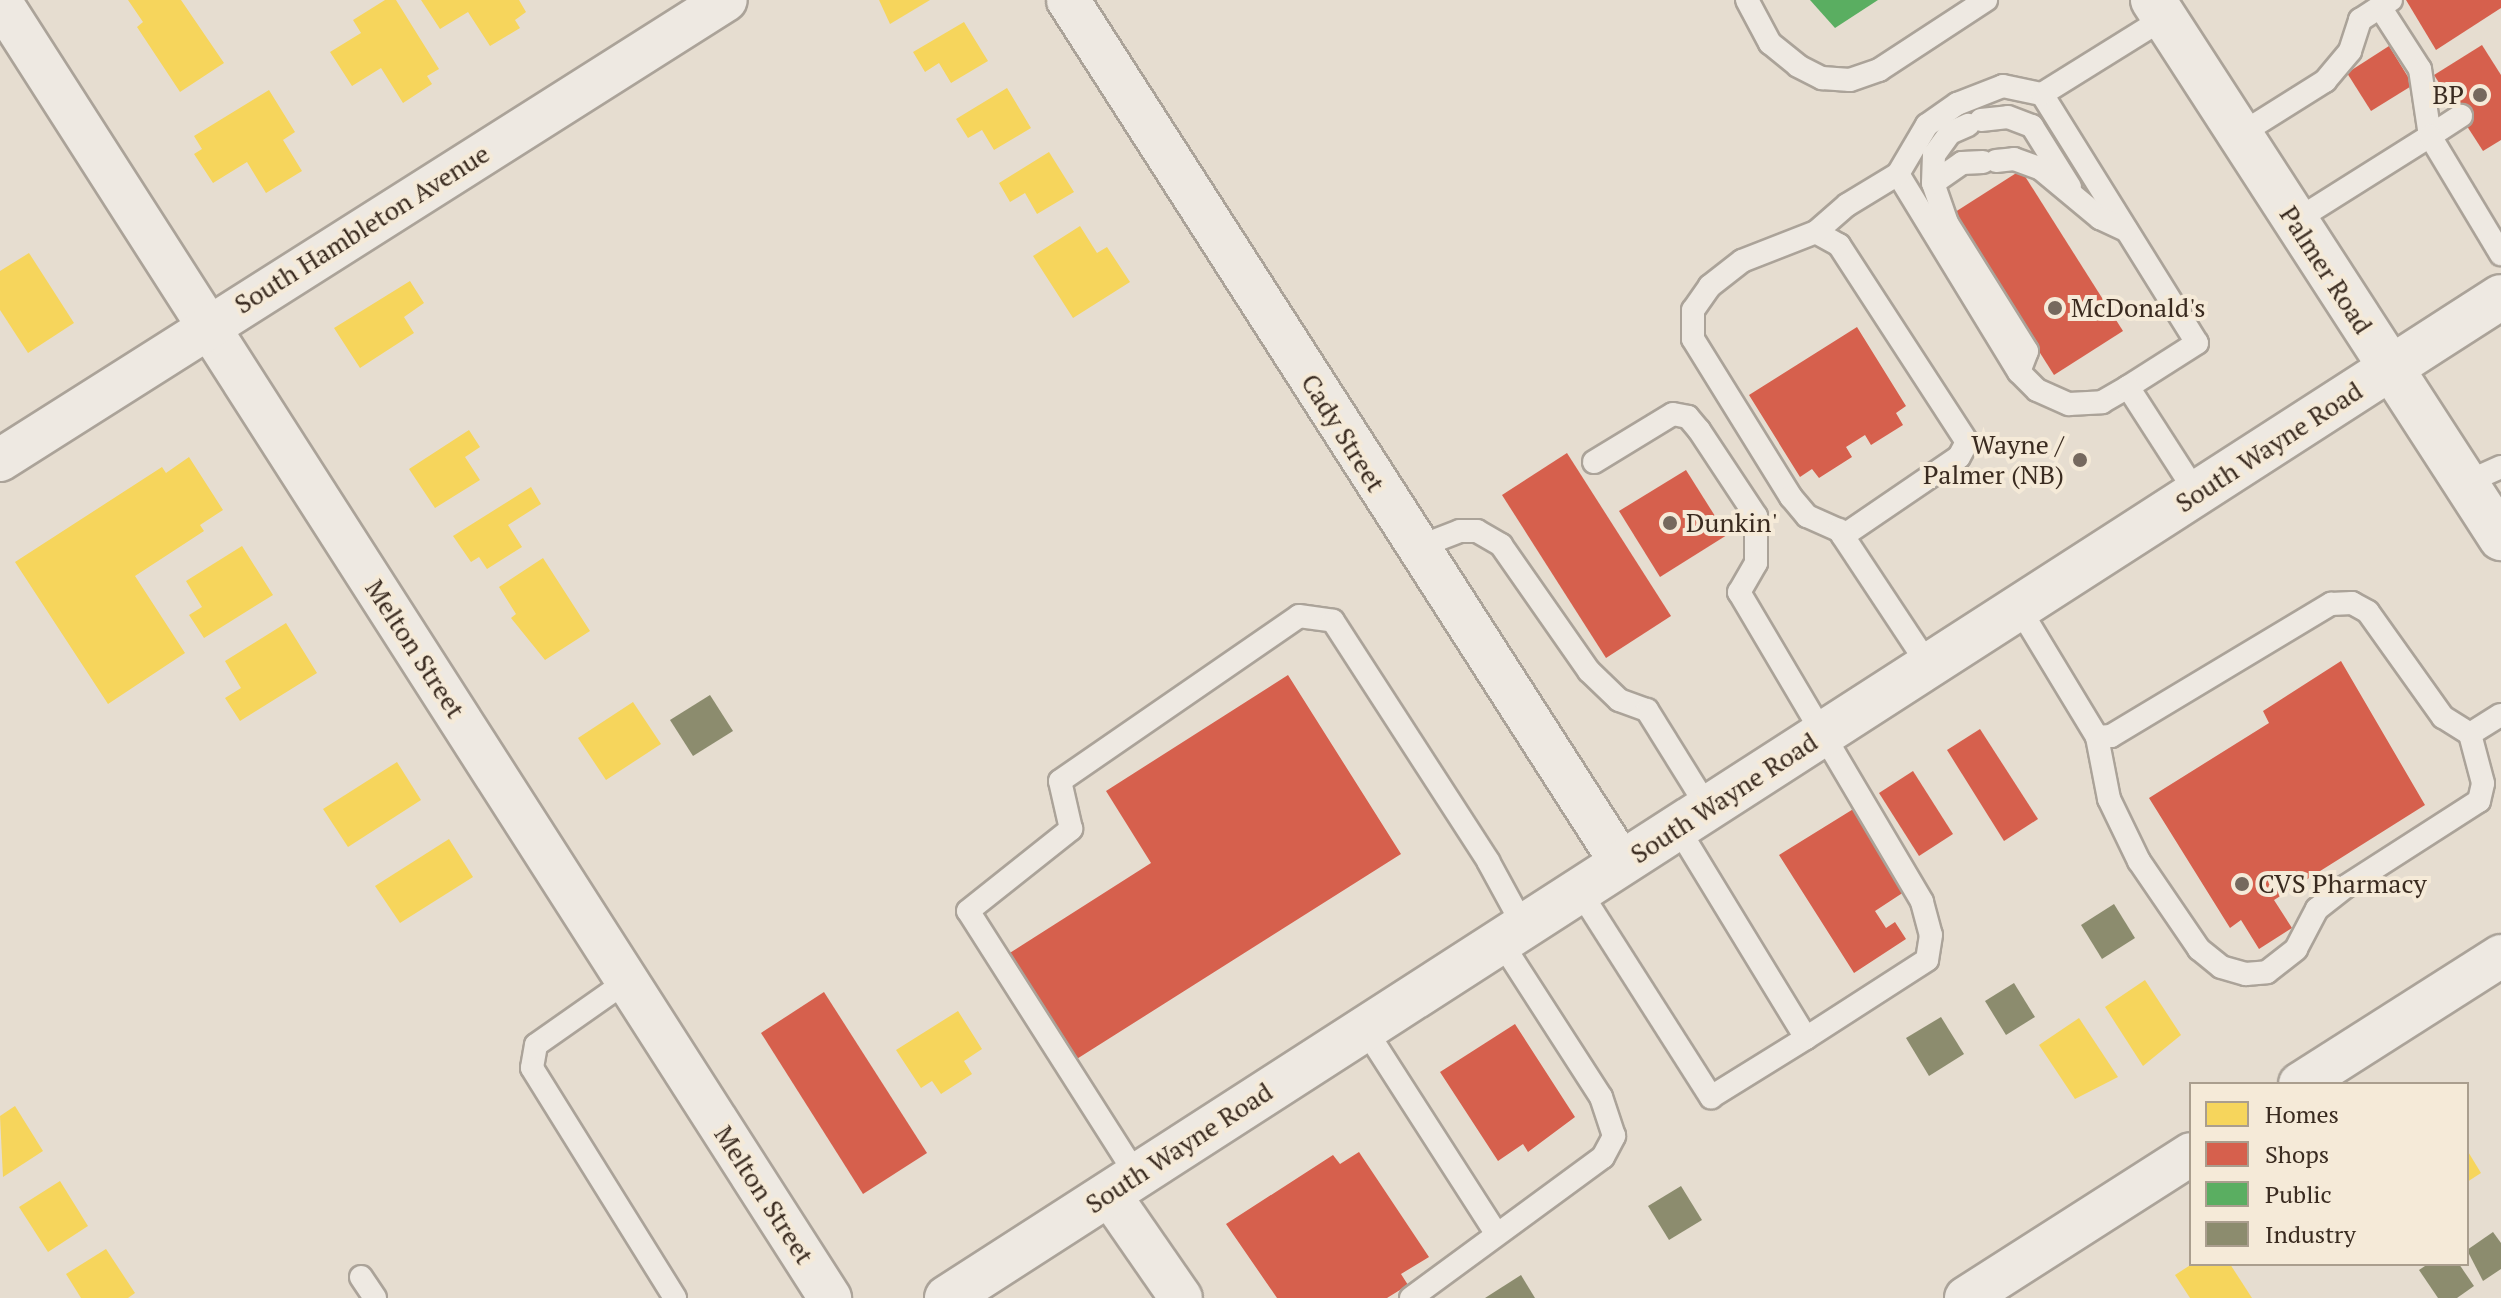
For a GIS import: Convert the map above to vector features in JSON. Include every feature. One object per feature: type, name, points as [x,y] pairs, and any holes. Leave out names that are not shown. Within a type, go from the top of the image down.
[{"type":"main road","name":"Palmer Road","points":[[2158,9],[2390,370],[2483,475],[2501,538]]},
{"type":"main road","name":"South Wayne Road","points":[[947,1298],[2501,297]]},
{"type":"street","name":"South Hambleton Avenue","points":[[0,460],[726,0]]},
{"type":"street","name":"Cady Street","points":[[1068,0],[1416,548],[1622,864]]},
{"type":"street","name":"Melton Street","points":[[0,1],[830,1298]]},
{"type":"street","points":[[2303,1082],[2501,956]]},
{"type":"street","points":[[1966,1298],[2189,1155]]},
{"type":"street","points":[[1123,1185],[1181,1298]]},
{"type":"lane","points":[[1747,0],[1770,43],[1798,66],[1822,78],[1850,80],[1879,70],[1986,0]]},
{"type":"lane","points":[[2239,135],[2325,81],[2350,51],[2360,20],[2386,3],[2420,69],[2430,136],[2501,254]]},
{"type":"lane","points":[[2042,94],[2158,9]]},
{"type":"lane","points":[[1898,174],[2019,372],[2037,390],[2069,404],[2102,402],[2197,343],[2042,94],[2003,86],[1968,98],[1927,125],[1898,174],[1847,205],[1816,232],[1742,261],[1710,286],[1693,310],[1693,339],[1791,497],[1807,516],[1843,536],[1929,666]]},
{"type":"lane","points":[[2295,221],[2461,116]]},
{"type":"lane","points":[[2019,372],[2027,351],[1947,223],[1933,183],[1934,155],[1950,133],[1974,122],[2008,117],[2032,126],[2079,202]]},
{"type":"lane","points":[[1933,183],[1962,163],[2014,159],[2041,169],[2079,202],[2127,231]]},
{"type":"lane","points":[[1816,232],[1839,245],[1967,442],[1959,457],[1843,536]]},
{"type":"lane","points":[[2128,387],[2197,494]]},
{"type":"lane","points":[[1579,890],[1711,1097],[1927,960],[1931,935],[1922,902],[1739,592],[1756,563],[1756,516],[1699,430],[1688,417],[1673,414],[1594,462]]},
{"type":"lane","points":[[1416,548],[1460,531],[1477,531],[1501,545],[1589,671],[1619,700],[1647,710],[1693,818],[1806,1038]]},
{"type":"lane","points":[[2019,608],[2097,737],[2109,799],[2139,861],[2199,949],[2221,967],[2246,974],[2267,972],[2296,949],[2317,909],[2345,887],[2479,801],[2483,783],[2470,734],[2443,717],[2368,612],[2352,603],[2331,604],[2111,736],[2097,737]]},
{"type":"lane","points":[[1123,1185],[968,911],[1071,829],[1060,781],[1299,616],[1333,621],[1488,861],[1512,934],[1601,1097],[1614,1136],[1603,1157],[1411,1298]]},
{"type":"lane","points":[[2470,734],[2501,715]]},
{"type":"lane","points":[[627,981],[536,1045],[532,1068],[675,1298]]},
{"type":"lane","points":[[1365,1029],[1496,1233]]},
{"type":"lane","points":[[361,1277],[375,1298]]},
{"type":"building: Homes","points":[[128,0],[181,0],[224,63],[180,92],[137,27],[143,22]]},
{"type":"building: Homes","points":[[385,0],[396,0],[439,69],[427,76],[432,84],[403,103],[381,68],[352,86],[330,52],[361,33],[353,20]]},
{"type":"building: Homes","points":[[421,0],[519,0],[526,12],[515,20],[520,28],[490,46],[468,12],[440,29]]},
{"type":"building: Homes","points":[[879,0],[930,0],[890,24]]},
{"type":"building: Homes","points":[[964,22],[988,61],[951,83],[939,63],[925,72],[913,52]]},
{"type":"building: Homes","points":[[1007,88],[1031,128],[994,150],[982,130],[968,138],[956,119]]},
{"type":"building: Homes","points":[[269,90],[295,132],[283,140],[302,171],[266,193],[247,162],[213,183],[194,154],[202,149],[194,136]]},
{"type":"building: Homes","points":[[1049,152],[1074,192],[1037,214],[1025,193],[1010,202],[999,183]]},
{"type":"building: Homes","points":[[1080,226],[1097,253],[1107,247],[1130,282],[1073,318],[1033,256]]},
{"type":"building: Homes","points":[[29,253],[74,323],[28,353],[0,310],[0,271]]},
{"type":"building: Homes","points":[[410,281],[424,303],[404,317],[414,333],[360,368],[334,328]]},
{"type":"building: Homes","points":[[469,430],[480,447],[465,457],[480,480],[435,508],[409,469]]},
{"type":"building: Homes","points":[[189,457],[223,510],[200,525],[204,531],[135,576],[185,653],[108,704],[15,562],[162,467],[166,473]]},
{"type":"building: Homes","points":[[531,487],[541,504],[508,525],[522,547],[487,569],[479,557],[471,562],[453,536]]},
{"type":"building: Homes","points":[[242,546],[273,595],[204,638],[189,615],[202,607],[186,581]]},
{"type":"building: Homes","points":[[543,558],[590,631],[545,660],[511,618],[516,614],[499,587]]},
{"type":"building: Homes","points":[[286,623],[317,673],[240,721],[225,698],[241,688],[225,661]]},
{"type":"building: Homes","points":[[633,702],[661,744],[606,780],[578,738]]},
{"type":"building: Homes","points":[[397,762],[421,800],[348,847],[323,809]]},
{"type":"building: Homes","points":[[449,839],[473,877],[400,923],[375,886]]},
{"type":"building: Homes","points":[[2145,980],[2181,1035],[2143,1066],[2105,1007]]},
{"type":"building: Homes","points":[[958,1011],[982,1049],[964,1061],[972,1074],[941,1094],[932,1081],[921,1088],[896,1050]]},
{"type":"building: Homes","points":[[2079,1018],[2118,1077],[2075,1099],[2039,1045]]},
{"type":"building: Homes","points":[[15,1106],[43,1151],[3,1177],[0,1116]]},
{"type":"building: Homes","points":[[2469,1153],[2481,1173],[2469,1181]]},
{"type":"building: Homes","points":[[60,1181],[88,1226],[48,1252],[19,1207]]},
{"type":"building: Homes","points":[[106,1249],[135,1293],[128,1298],[81,1298],[66,1274]]},
{"type":"building: Homes","points":[[2189,1266],[2231,1266],[2252,1298],[2190,1298],[2175,1275]]},
{"type":"building: Shops","points":[[2406,0],[2501,0],[2501,8],[2436,50]]},
{"type":"building: Shops","points":[[2482,45],[2501,75],[2501,140],[2483,151],[2434,75]]},
{"type":"building: Shops","points":[[2389,46],[2413,85],[2371,111],[2347,73]]},
{"type":"building: Shops","points":[[2021,170],[2123,331],[2054,375],[1952,214]]},
{"type":"building: Shops","points":[[1857,327],[1906,406],[1896,413],[1903,425],[1871,445],[1865,435],[1846,447],[1852,457],[1819,478],[1812,469],[1800,477],[1749,395]]},
{"type":"building: Shops","points":[[1567,453],[1671,616],[1606,658],[1502,495]]},
{"type":"building: Shops","points":[[1686,470],[1727,535],[1660,577],[1619,511]]},
{"type":"building: Shops","name":"CVS Pharmacy","points":[[2341,661],[2425,805],[2274,900],[2292,928],[2259,949],[2241,920],[2230,928],[2149,798],[2269,723],[2263,711]]},
{"type":"building: Shops","points":[[1288,675],[1401,854],[1072,1062],[1005,956],[1151,863],[1106,791]]},
{"type":"building: Shops","points":[[1980,729],[2038,819],[2004,841],[1947,750]]},
{"type":"building: Shops","points":[[1913,771],[1953,834],[1919,856],[1879,793]]},
{"type":"building: Shops","points":[[1855,808],[1904,892],[1875,911],[1886,928],[1895,922],[1906,939],[1854,973],[1779,855]]},
{"type":"building: Shops","points":[[824,992],[927,1153],[863,1194],[761,1033]]},
{"type":"building: Shops","points":[[1515,1024],[1575,1117],[1528,1152],[1523,1144],[1498,1161],[1440,1072]]},
{"type":"building: Shops","points":[[1359,1152],[1429,1257],[1401,1274],[1408,1285],[1387,1298],[1277,1298],[1226,1224],[1333,1155],[1340,1164]]},
{"type":"building: Public","points":[[1810,0],[1878,0],[1835,28]]},
{"type":"building: Industry","points":[[710,695],[733,731],[693,756],[670,720]]},
{"type":"building: Industry","points":[[2114,904],[2135,938],[2102,959],[2081,925]]},
{"type":"building: Industry","points":[[2014,983],[2035,1017],[2006,1035],[1985,1001]]},
{"type":"building: Industry","points":[[1941,1017],[1964,1054],[1929,1076],[1906,1038]]},
{"type":"building: Industry","points":[[1681,1186],[1702,1220],[1669,1240],[1648,1206]]},
{"type":"building: Industry","points":[[2493,1232],[2501,1243],[2501,1269],[2483,1281],[2469,1249]]},
{"type":"building: Industry","points":[[2425,1266],[2460,1266],[2474,1286],[2457,1298],[2438,1298],[2419,1270]]},
{"type":"building: Industry","points":[[1521,1275],[1535,1298],[1485,1298]]},
{"type":"place","name":"BP","points":[[2480,95]]},
{"type":"place","name":"McDonald's","points":[[2055,308]]},
{"type":"place","name":"Wayne / Palmer (NB)","points":[[2080,460]]},
{"type":"place","name":"Dunkin'","points":[[1670,523]]},
{"type":"place","name":"CVS Pharmacy","points":[[2242,884]]}]
